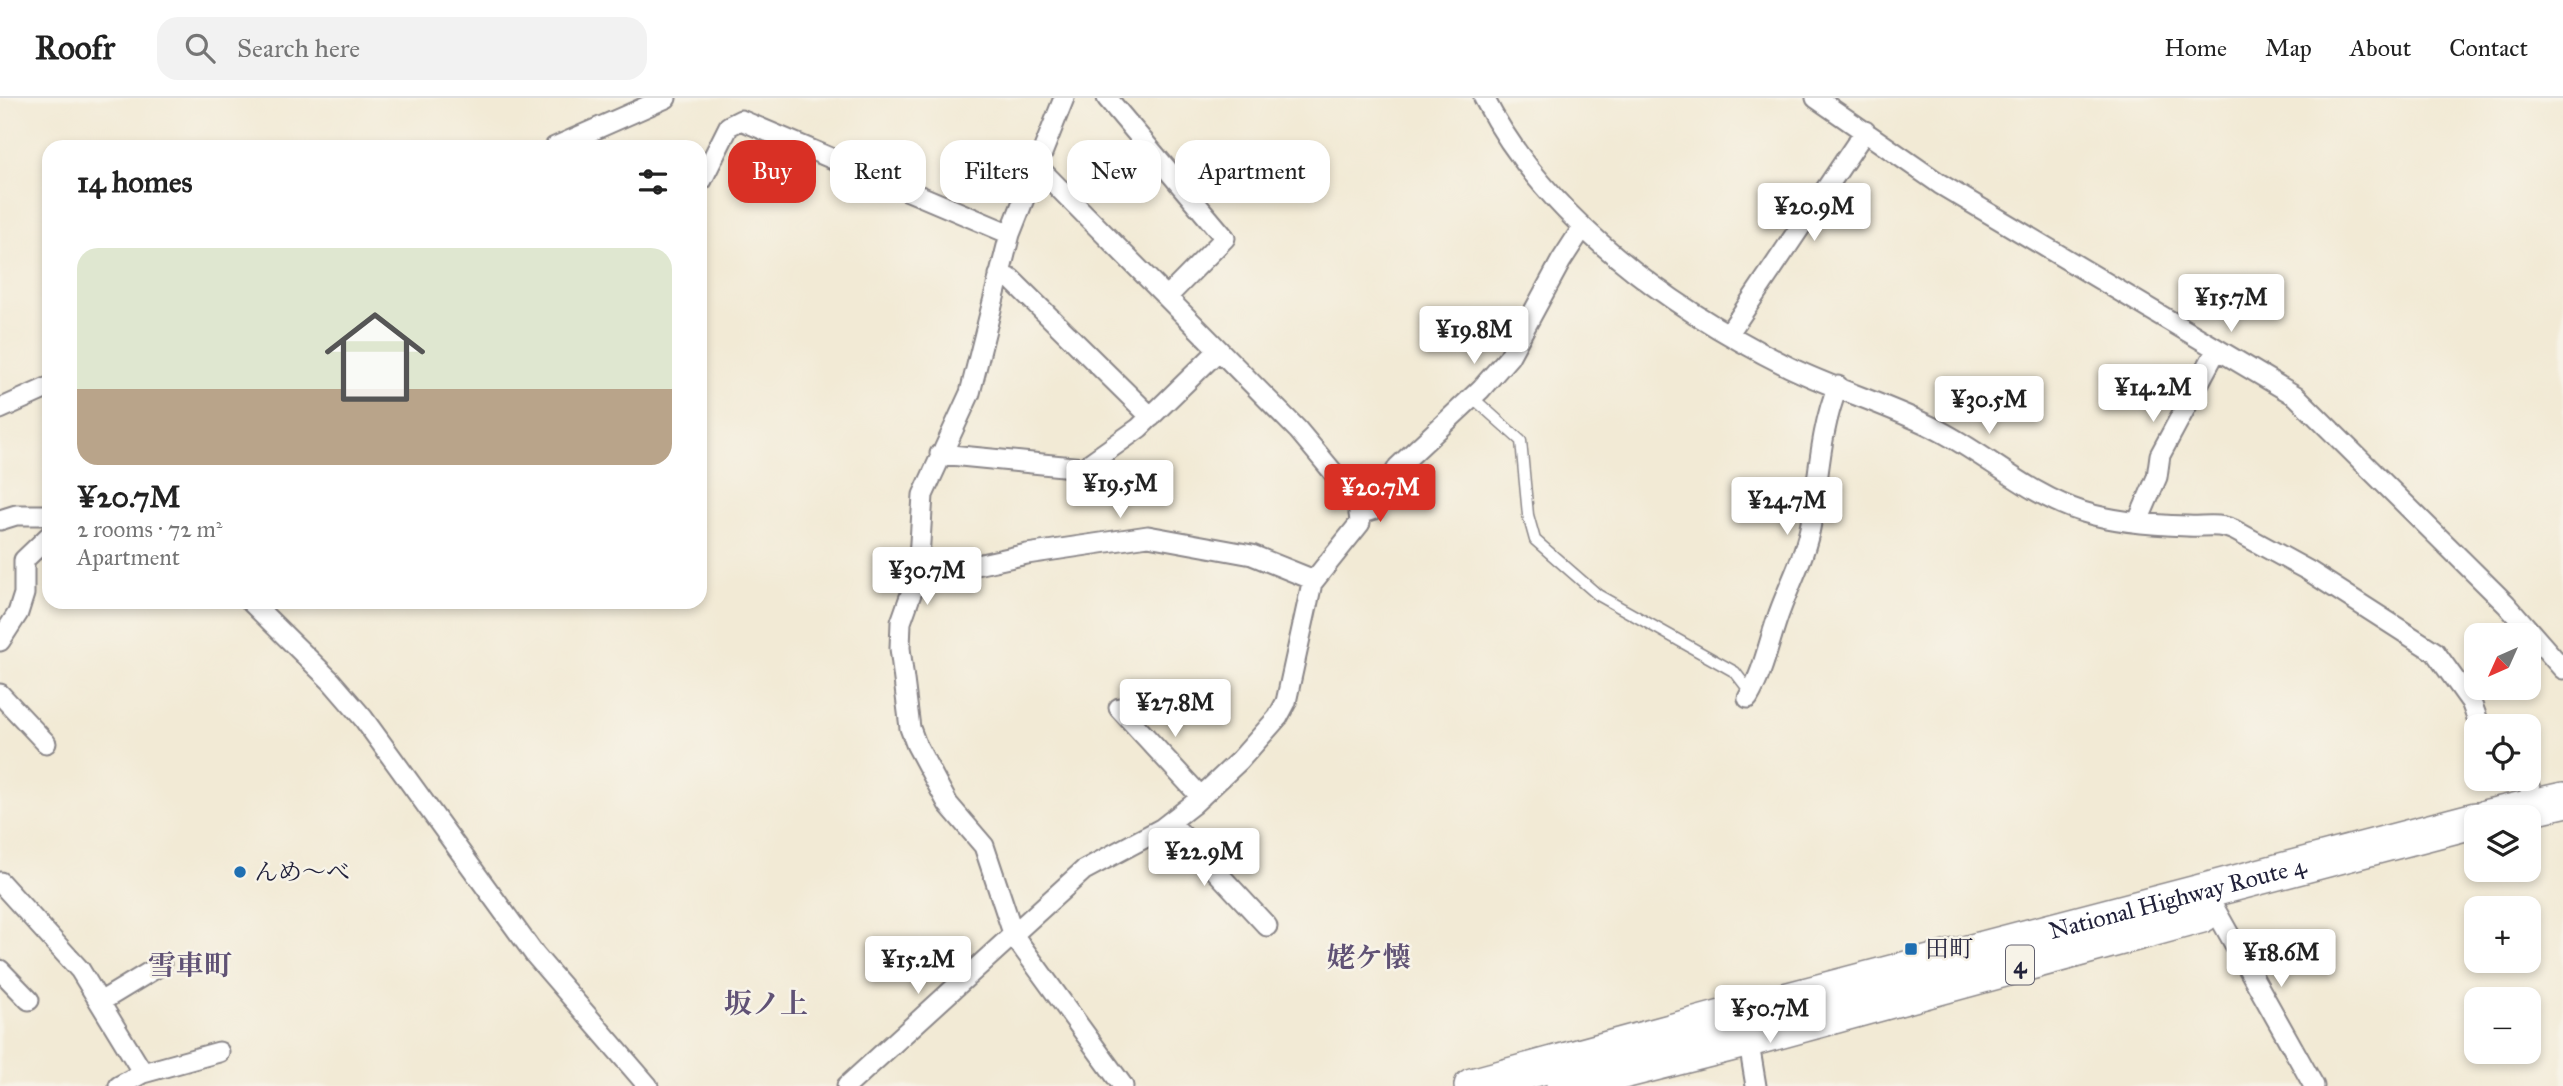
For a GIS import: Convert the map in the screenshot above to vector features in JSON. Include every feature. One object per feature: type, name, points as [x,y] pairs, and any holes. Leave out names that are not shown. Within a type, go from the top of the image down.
[{"type":"highway","name":"National Highway Route 4","points":[[1564,1086],[1745,1026],[2464,823]]},
{"type":"highway","name":"National Highway Route 4","points":[[1472,1086],[1745,1026],[2217,911],[2464,847]]},
{"type":"street","points":[[571,140],[666,98]]},
{"type":"street","points":[[1048,140],[1064,98]]},
{"type":"street","points":[[1107,98],[1225,238],[1167,297]]},
{"type":"street","points":[[1484,98],[1518,151],[1583,227],[1651,282],[1729,333],[1791,368],[1940,431],[2034,489],[2080,512],[2107,518],[2188,526],[2226,526],[2309,571],[2435,652],[2471,702],[2476,714]]},
{"type":"street","points":[[1816,98],[1940,184],[2281,386],[2315,412],[2506,604],[2563,669]]},
{"type":"street","points":[[707,170],[729,126],[741,120],[1010,234]]},
{"type":"street","points":[[1729,333],[1865,131]]},
{"type":"street","points":[[848,1086],[1084,870],[1170,822],[1240,760],[1278,717],[1286,702],[1314,580],[1360,523],[1358,502],[1298,430],[1053,182]]},
{"type":"street","points":[[1023,203],[1010,234],[970,393],[923,495],[916,578],[901,622],[900,648],[911,728],[948,804],[984,846],[1014,936],[1124,1086]]},
{"type":"street","points":[[1359,514],[1374,509],[1398,467],[1472,397],[1509,357],[1583,227]]},
{"type":"street","points":[[999,275],[1011,279],[1151,417]]},
{"type":"street","points":[[2138,521],[2157,477],[2160,454],[2217,349]]},
{"type":"street","points":[[940,454],[953,458],[1083,468],[1151,417],[1219,351]]},
{"type":"street","points":[[1749,695],[1762,674],[1781,609],[1802,558],[1811,524],[1826,425],[1838,386]]},
{"type":"street","points":[[0,409],[42,390]]},
{"type":"street","points":[[0,520],[16,515],[42,515]]},
{"type":"street","points":[[916,578],[1027,555],[1148,536],[1252,555],[1314,580]]},
{"type":"street","points":[[0,641],[18,613],[24,594],[24,560],[42,543]]},
{"type":"street","points":[[258,609],[331,681],[363,718],[535,955],[648,1086]]},
{"type":"street","points":[[0,694],[46,743]]},
{"type":"street","points":[[1119,708],[1201,797]]},
{"type":"street","points":[[1170,822],[1267,926]]},
{"type":"street","points":[[0,882],[40,930],[80,970],[144,1073]]},
{"type":"street","points":[[2217,911],[2314,1086]]},
{"type":"street","points":[[100,1002],[162,965]]},
{"type":"street","points":[[0,970],[29,1000]]},
{"type":"street","points":[[1745,1026],[1756,1086]]},
{"type":"street","points":[[119,1086],[144,1073],[219,1052]]},
{"type":"lane","points":[[1472,397],[1521,441],[1528,515],[1535,540],[1598,596],[1735,672],[1749,695]]},
{"type":"place","name":"んめ～べ","points":[[240,872]]},
{"type":"place","name":"田町","points":[[1911,949]]},
{"type":"district","name":"姥ケ懐","points":[[1369,957]]},
{"type":"district","name":"雪車町","points":[[190,965]]},
{"type":"district","name":"坂ノ上","points":[[766,1003]]}]
